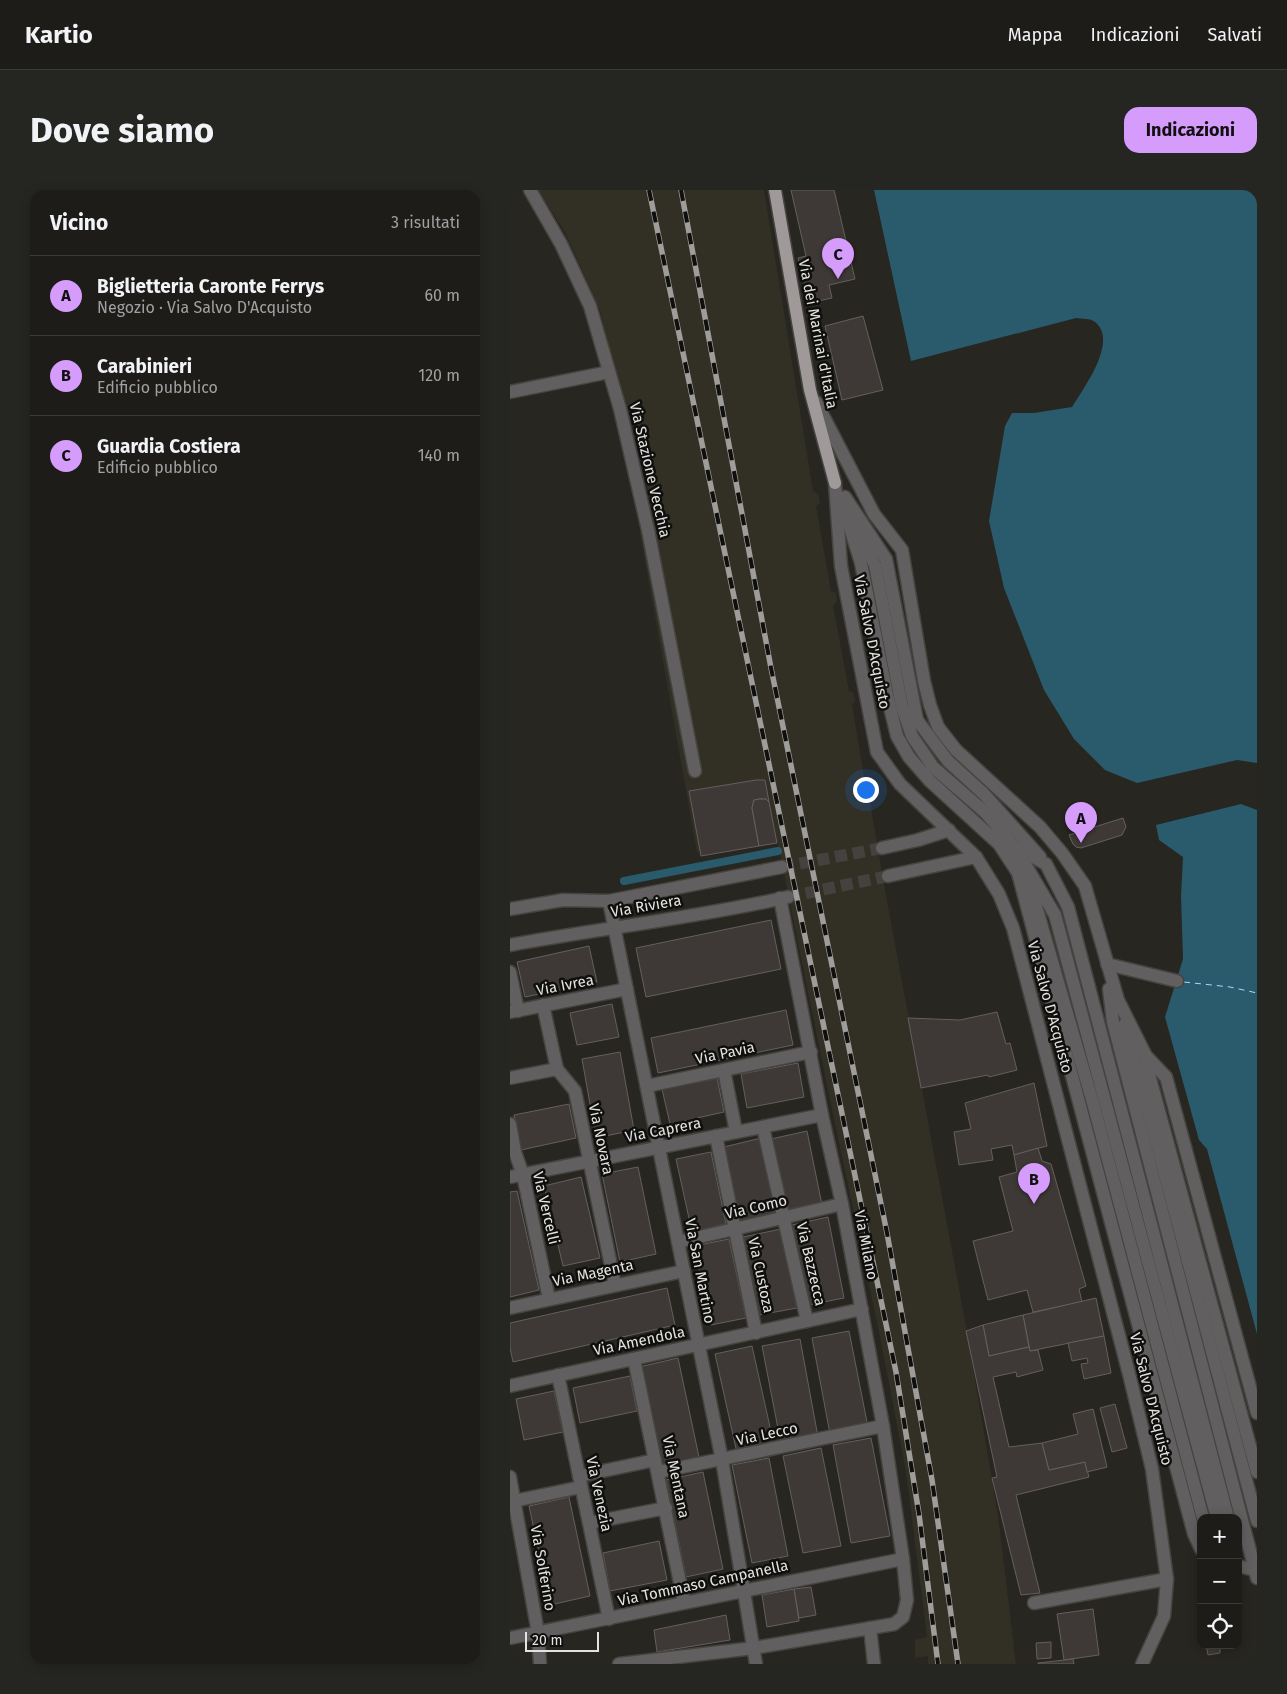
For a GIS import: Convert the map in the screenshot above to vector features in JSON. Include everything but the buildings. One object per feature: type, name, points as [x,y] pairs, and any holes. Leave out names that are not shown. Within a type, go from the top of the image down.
[{"type":"main road","name":"Via dei Marinai d'Italia","points":[[775,190],[810,390],[835,483]]},
{"type":"street","name":"Via Stazione Vecchia","points":[[530,190],[561,244],[590,306],[628,439],[648,530],[694,771]]},
{"type":"street","points":[[510,392],[609,372]]},
{"type":"street","points":[[810,390],[874,514],[902,550],[924,681],[938,727],[956,750],[1040,827],[1062,853],[1085,886],[1118,1000],[1257,1521]]},
{"type":"street","points":[[835,483],[875,565],[902,706],[912,736],[933,767],[986,813],[1016,847],[1055,915],[1216,1514]]},
{"type":"street","points":[[835,483],[886,559],[917,720],[948,761],[984,794],[1046,864],[1068,907],[1227,1514]]},
{"type":"street","points":[[835,483],[861,563],[886,695],[897,736],[909,757],[930,780],[999,844],[1018,873],[1029,882]]},
{"type":"street","name":"Via Salvo D'Acquisto","points":[[835,483],[841,566],[877,752],[900,784],[976,857],[999,894],[1013,928],[1127,1364],[1152,1469],[1167,1579],[1164,1616],[1142,1664]]},
{"type":"street","points":[[882,848],[918,840],[949,830]]},
{"type":"street","points":[[1016,847],[1046,864]]},
{"type":"street","points":[[1016,847],[1029,882],[1093,1103],[1202,1514]]},
{"type":"street","points":[[888,876],[976,857]]},
{"type":"street","name":"Via Riviera","points":[[510,909],[563,900],[609,901],[782,867]]},
{"type":"street","points":[[1018,873],[1191,1524],[1197,1539]]},
{"type":"street","name":"Via Riviera","points":[[510,945],[571,934],[614,929],[784,898]]},
{"type":"street","name":"Via Milano","points":[[784,898],[822,1115],[842,1204],[883,1426],[908,1600],[903,1617],[894,1624],[870,1628]]},
{"type":"street","name":"Via San Martino","points":[[609,901],[722,1460],[756,1664]]},
{"type":"street","points":[[1107,964],[1177,981]]},
{"type":"street","points":[[1107,964],[1112,1022],[1256,1573]]},
{"type":"street","points":[[510,972],[514,1012]]},
{"type":"street","name":"Via Ivrea","points":[[514,1012],[627,989]]},
{"type":"street","points":[[1118,1000],[1146,1056],[1150,1078],[1257,1472]]},
{"type":"street","name":"Via Novara","points":[[543,1006],[557,1069],[575,1091],[615,1285]]},
{"type":"street","name":"Via Pavia","points":[[646,1086],[811,1052]]},
{"type":"street","points":[[1146,1056],[1166,1077],[1257,1413]]},
{"type":"street","points":[[510,1078],[557,1069]]},
{"type":"street","points":[[724,1070],[736,1132]]},
{"type":"street","name":"Via Caprera","points":[[510,1177],[822,1115]]},
{"type":"street","name":"Via Vercelli","points":[[510,1124],[550,1299]]},
{"type":"street","name":"Via Bazzecca","points":[[763,1127],[807,1321]]},
{"type":"street","name":"Via Custoza","points":[[716,1136],[756,1333]]},
{"type":"street","name":"Via Como","points":[[678,1242],[842,1204]]},
{"type":"street","name":"Via Magenta","points":[[510,1308],[684,1270]]},
{"type":"street","name":"Via Amendola","points":[[510,1386],[862,1309]]},
{"type":"street","name":"Via Mentana","points":[[634,1359],[684,1602]]},
{"type":"street","name":"Via Venezia","points":[[558,1375],[588,1523],[610,1619]]},
{"type":"street","name":"Via Lecco","points":[[514,1501],[580,1482],[657,1466],[722,1460],[883,1426]]},
{"type":"street","name":"Via Solferino","points":[[510,1477],[538,1633],[540,1664]]},
{"type":"street","points":[[588,1523],[666,1508]]},
{"type":"street","name":"Via Tommaso Campanella","points":[[510,1638],[903,1559]]},
{"type":"street","points":[[1242,1565],[1256,1573]]},
{"type":"street","points":[[1034,1603],[1167,1579]]},
{"type":"street","points":[[619,1664],[754,1648],[870,1628],[874,1664]]},
{"type":"shaded area","points":[[538,190],[764,190],[813,491],[818,494],[820,503],[816,506],[831,591],[836,593],[837,601],[833,606],[849,691],[853,692],[855,701],[852,704],[866,789],[872,790],[873,799],[870,802],[887,901],[965,1321],[998,1515],[1016,1664],[928,1664],[928,1656],[915,1658],[915,1640],[927,1637],[906,1472],[879,1332],[778,844],[775,837],[697,852],[640,532],[655,529],[636,421],[645,418],[644,407],[624,411],[600,310],[565,232]]},
{"type":"water","points":[[874,190],[1257,190],[1257,763],[1237,760],[1137,783],[1105,770],[1074,739],[1044,690],[1004,588],[989,521],[1005,426],[1012,413],[1034,413],[1072,407],[1097,365],[1103,341],[1101,330],[1093,321],[1076,318],[911,361]]},
{"type":"water","points":[[1241,804],[1257,810],[1257,1334],[1207,1149],[1199,1140],[1165,1017],[1183,959],[1181,896],[1183,857],[1159,840],[1156,825]]},
{"type":"waterway","points":[[624,881],[778,851]]},
{"type":"ferry route","points":[[1184,982],[1230,987],[1257,993]]},
{"type":"tunnel","points":[[782,867],[882,848]]},
{"type":"tunnel","points":[[788,897],[888,876]]},
{"type":"railway","points":[[649,190],[896,1372],[919,1514],[938,1664]]},
{"type":"railway","points":[[681,190],[771,668],[887,1233],[932,1480],[958,1664]]},
{"type":"place","name":"Guardia Costiera","points":[[838,279]]},
{"type":"place","name":"Biglietteria Caronte Ferrys","points":[[1081,843]]},
{"type":"place","name":"Carabinieri","points":[[1034,1204]]}]
